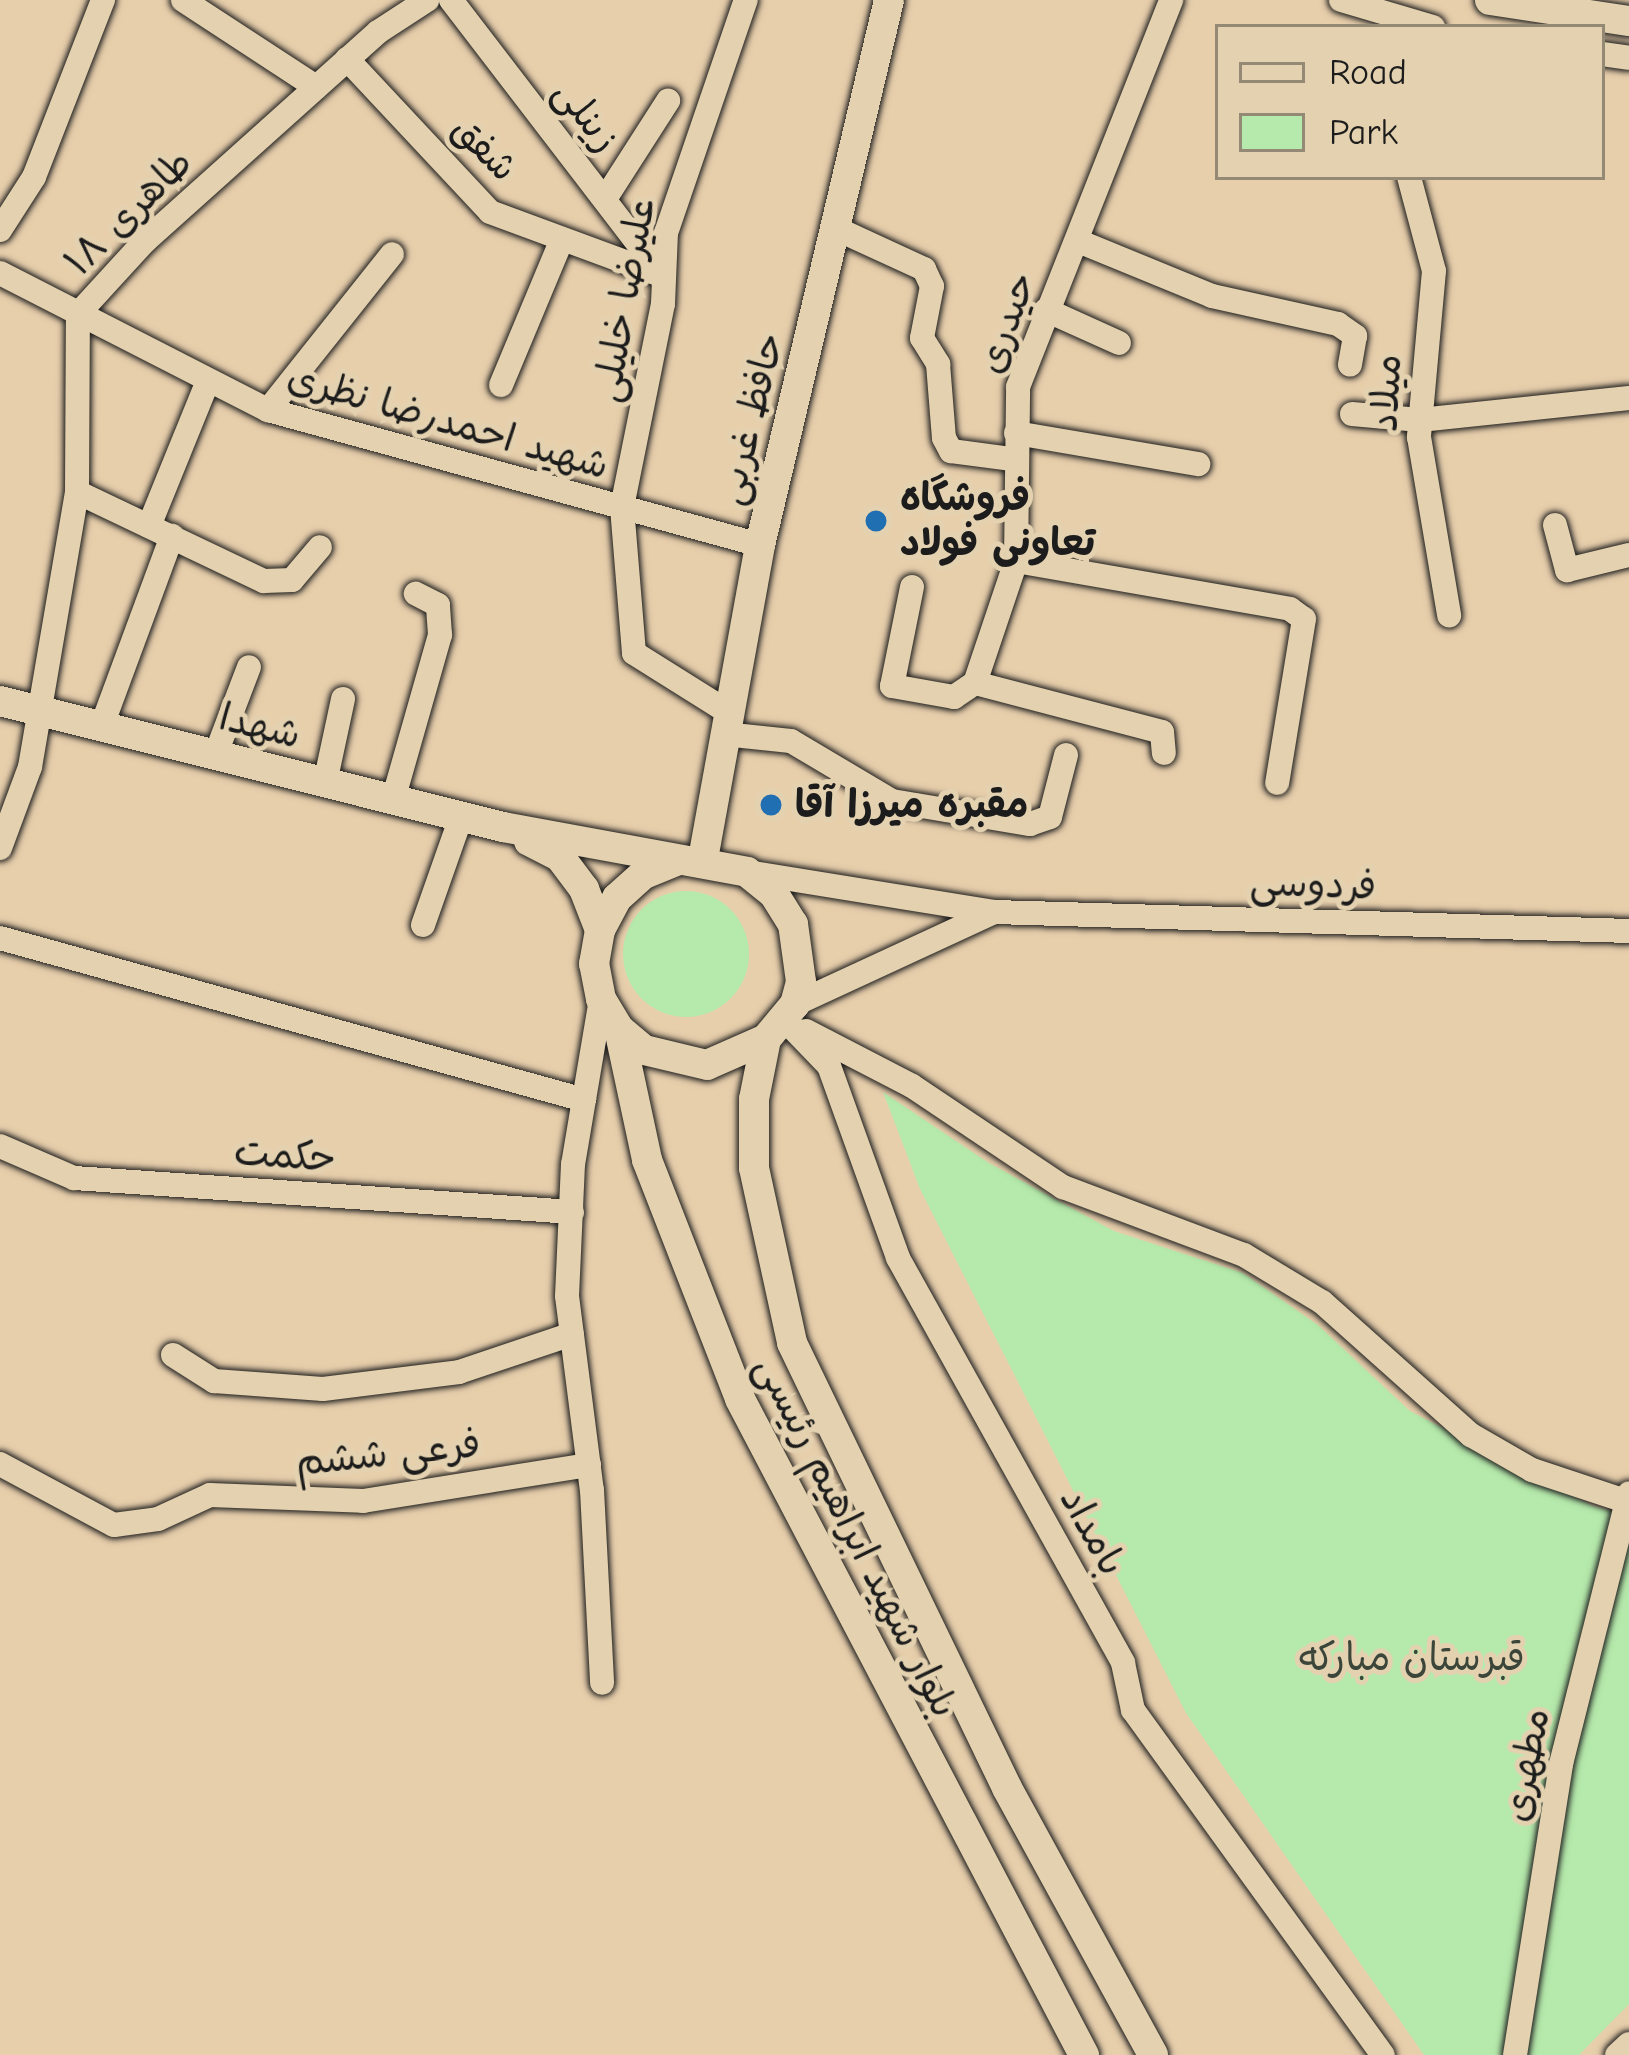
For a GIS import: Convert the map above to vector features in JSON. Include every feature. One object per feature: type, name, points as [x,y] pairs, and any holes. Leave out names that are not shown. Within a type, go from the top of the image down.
[{"type":"main road","name":"حافظ غربی","points":[[690,860],[726,723],[760,545],[889,0]]},
{"type":"main road","points":[[1490,0],[1629,21]]},
{"type":"main road","name":"شهدا","points":[[0,700],[503,827]]},
{"type":"main road","points":[[503,827],[747,872],[774,894],[793,924],[801,982],[781,1021],[706,1065],[674,1063],[619,1029],[601,999],[600,930],[584,889],[560,857],[503,827]]},
{"type":"main road","points":[[600,930],[617,898],[644,874],[690,860]]},
{"type":"main road","name":"بلوار شهید ابراهیم رئیسی","points":[[781,1021],[754,1099],[754,1168],[792,1343],[1007,1788],[1154,2055]]},
{"type":"main road","name":"بلوار شهید ابراهیم رئیسی","points":[[619,1029],[647,1160],[740,1399],[1084,2055]]},
{"type":"street","points":[[0,230],[34,177],[103,0]]},
{"type":"street","points":[[183,0],[316,87]]},
{"type":"street","name":"طاهری ۱۸","points":[[0,848],[30,767],[77,492],[78,314],[145,241],[347,59],[427,0]]},
{"type":"street","name":"زینلی","points":[[451,0],[663,276]]},
{"type":"street","name":"علیرضا خلیلی","points":[[726,723],[634,653],[622,507],[663,276],[666,232],[746,0]]},
{"type":"street","name":"حیدری","points":[[975,683],[1016,561],[1018,387],[1171,0]]},
{"type":"street","points":[[1341,0],[1376,20],[1409,24]]},
{"type":"street","points":[[1621,0],[1629,21]]},
{"type":"street","name":"شفق","points":[[347,59],[490,212],[663,276]]},
{"type":"street","points":[[605,199],[668,100]]},
{"type":"street","name":"میلاد","points":[[1410,180],[1434,272],[1420,421],[1422,490],[1449,615]]},
{"type":"street","points":[[837,229],[924,269],[932,286],[922,338],[938,364],[944,438],[951,451],[1014,446],[1198,464]]},
{"type":"street","points":[[501,385],[562,239]]},
{"type":"street","points":[[1078,242],[1212,296],[1338,324],[1355,336],[1350,365]]},
{"type":"street","points":[[268,410],[392,254]]},
{"type":"street","name":"شهید احمدرضا نظری","points":[[0,273],[268,410],[760,545]]},
{"type":"street","points":[[1046,310],[1119,343]]},
{"type":"street","points":[[101,728],[208,381]]},
{"type":"street","points":[[1352,414],[1420,421],[1629,398]]},
{"type":"street","points":[[77,492],[264,581],[292,580],[320,547]]},
{"type":"street","points":[[1555,525],[1568,570],[1629,555]]},
{"type":"street","points":[[1016,561],[1290,609],[1304,619],[1277,783]]},
{"type":"street","points":[[912,587],[892,686],[954,698],[975,683],[1162,732],[1164,753]]},
{"type":"street","points":[[393,800],[440,635],[438,605],[416,594]]},
{"type":"street","points":[[215,756],[249,667]]},
{"type":"street","points":[[325,783],[344,699]]},
{"type":"street","points":[[726,723],[791,741],[892,801],[1042,824],[1066,755]]},
{"type":"street","points":[[423,926],[461,817]]},
{"type":"street","name":"فردوسی","points":[[747,872],[994,912],[1629,931]]},
{"type":"street","points":[[781,1021],[994,912]]},
{"type":"street","points":[[0,938],[584,1100]]},
{"type":"street","points":[[601,999],[572,1212],[572,1334],[589,1465],[602,1683]]},
{"type":"street","points":[[781,1021],[913,1086],[1064,1187],[1244,1255],[1322,1302],[1471,1435],[1532,1470],[1628,1499]]},
{"type":"street","name":"بامداد","points":[[781,1021],[829,1066],[898,1258],[1123,1663],[1133,1710],[1383,2055]]},
{"type":"street","name":"حکمت","points":[[0,1146],[74,1178],[572,1212]]},
{"type":"street","points":[[173,1355],[214,1382],[323,1389],[459,1372],[572,1334]]},
{"type":"street","name":"فرعی ششم","points":[[0,1464],[113,1525],[158,1519],[210,1495],[363,1501],[589,1465]]},
{"type":"street","name":"مطهری","points":[[1514,2055],[1561,1764],[1628,1499]]},
{"type":"street","points":[[1617,2055],[1629,2044]]},
{"type":"green space","points":[[686,891],[710,896],[731,909],[744,930],[749,954],[744,978],[731,999],[710,1012],[686,1017],[662,1012],[641,999],[628,978],[623,954],[628,930],[641,909],[662,896]]},
{"type":"green space","name":"قبرستان مبارکه","points":[[883,1092],[989,1163],[1114,1231],[1243,1273],[1318,1325],[1410,1411],[1593,1506],[1629,1515],[1629,2004],[1579,2055],[1424,2055],[1186,1713],[920,1189]]},
{"type":"place","name":"فروشگاه تعاونی فولاد","points":[[876,521]]},
{"type":"place","name":"مقبره میرزا آقا","points":[[771,805]]}]
